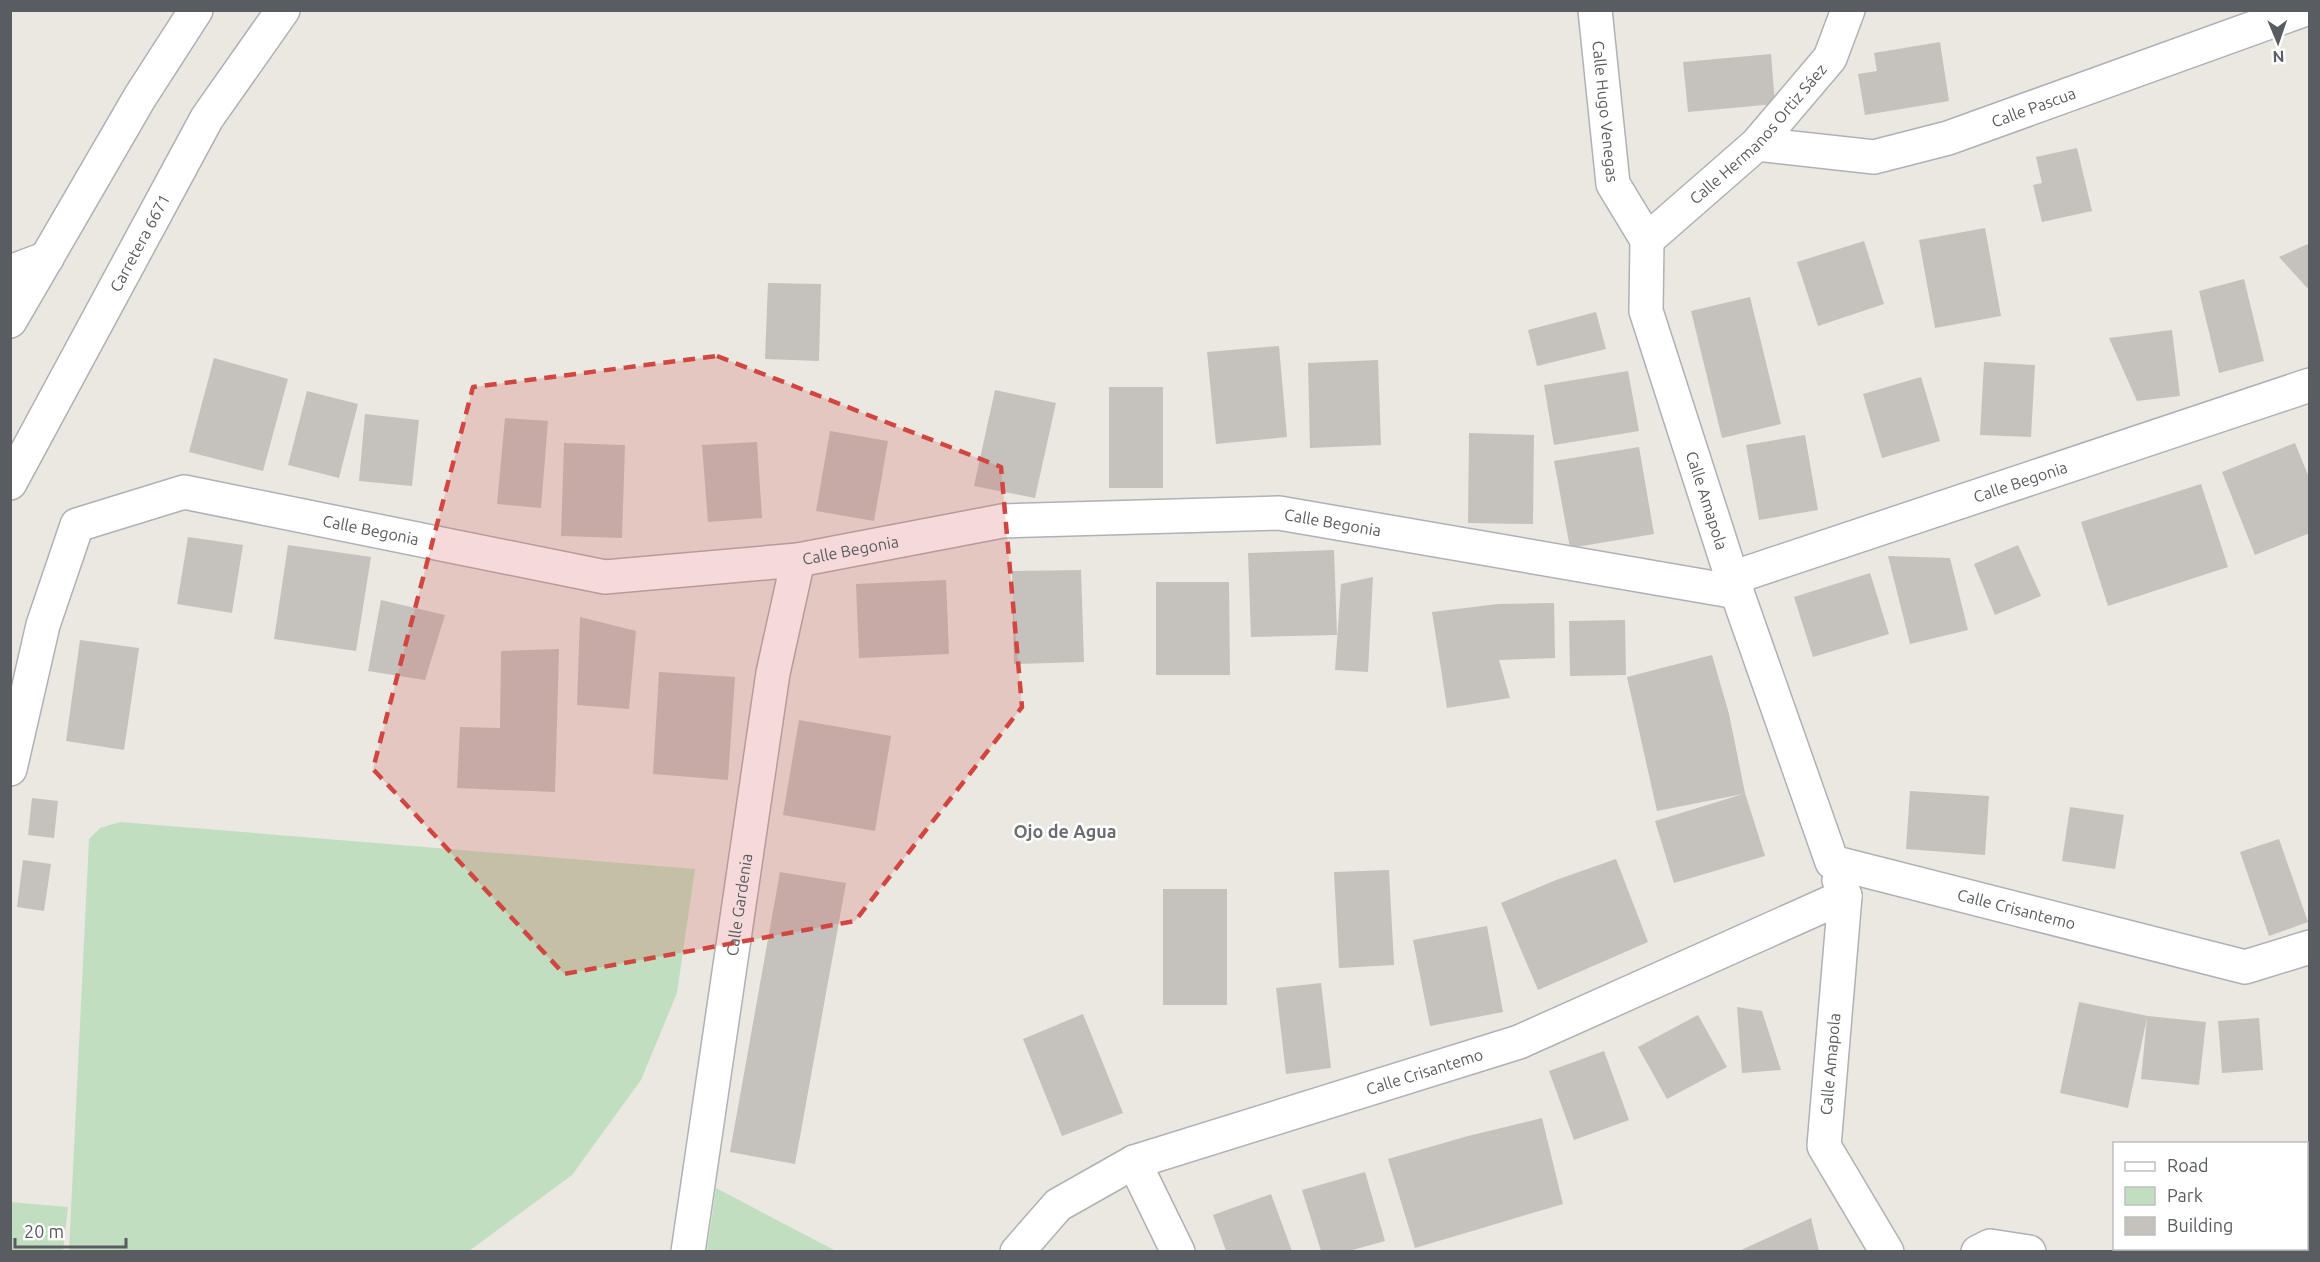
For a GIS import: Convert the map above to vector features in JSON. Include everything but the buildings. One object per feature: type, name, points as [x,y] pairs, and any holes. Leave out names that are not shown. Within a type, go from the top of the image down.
[{"type":"street","points":[[10,321],[140,97],[196,10]]},
{"type":"street","name":"Carretera 6671","points":[[10,483],[207,118],[282,10]]},
{"type":"street","name":"Calle Hugo Venegas","points":[[1595,10],[1613,184],[1647,240]]},
{"type":"street","name":"Calle Hermanos Ortiz Sáez","points":[[1647,240],[1757,144],[1830,58],[1848,10]]},
{"type":"street","name":"Calle Pascua","points":[[1757,144],[1874,158],[1948,138],[2303,10]]},
{"type":"street","name":"Calle Amapola","points":[[1647,240],[1646,311],[1735,585],[1845,896],[1824,1146],[1887,1251]]},
{"type":"street","points":[[10,272],[47,258]]},
{"type":"street","name":"Calle Begonia","points":[[10,769],[43,625],[77,525],[184,492],[605,577],[798,560],[1002,521],[1279,513],[1735,585],[2310,385]]},
{"type":"street","name":"Calle Gardenia","points":[[688,1251],[773,673],[798,560]]},
{"type":"street","name":"Calle Crisantemo","points":[[1832,862],[2245,968],[2310,947]]},
{"type":"street","name":"Calle Crisantemo","points":[[1017,1251],[1058,1205],[1134,1162],[1519,1041],[1845,896]]},
{"type":"street","points":[[1134,1162],[1178,1251]]},
{"type":"street","points":[[1978,1251],[1990,1246],[2029,1251]]},
{"type":"highlighted area","points":[[717,356],[1001,467],[1022,707],[855,921],[564,974],[373,769],[473,387]]},
{"type":"green space","points":[[120,822],[695,869],[677,993],[641,1080],[572,1175],[469,1251],[69,1251],[89,839],[100,828]]},
{"type":"green space","points":[[716,1188],[836,1251],[707,1251]]},
{"type":"green space","points":[[10,1202],[68,1207],[63,1251],[11,1251]]},
{"type":"district","name":"Ojo de Agua","points":[[1065,831]]}]
